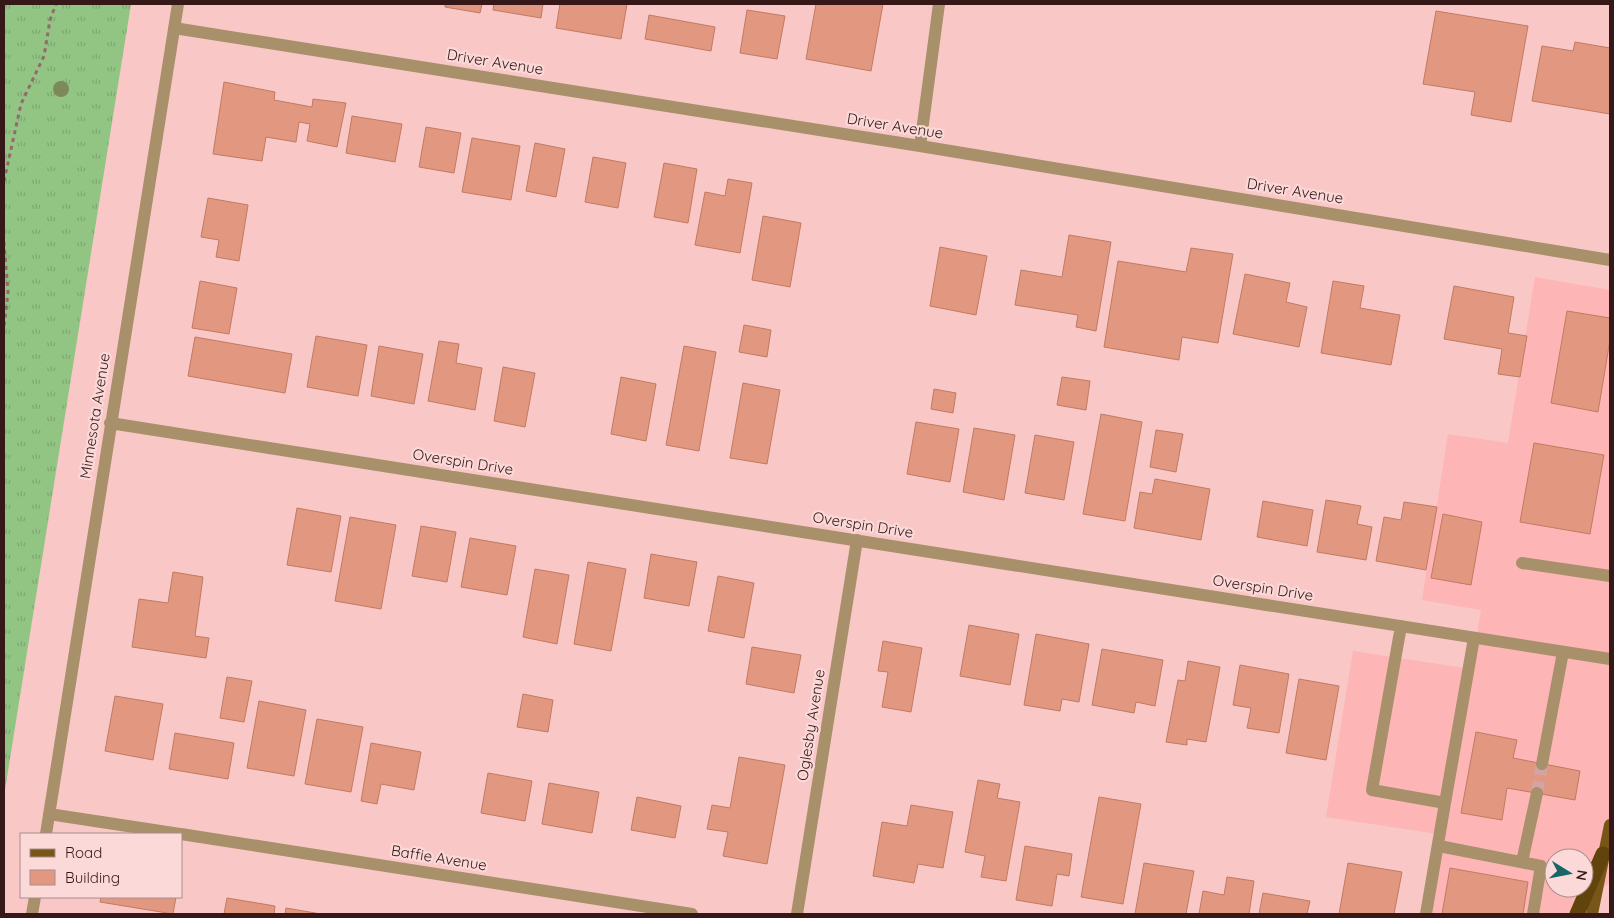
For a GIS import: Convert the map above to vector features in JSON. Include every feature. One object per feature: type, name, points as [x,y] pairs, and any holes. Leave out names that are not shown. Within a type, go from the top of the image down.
[{"type":"highway","points":[[1577,914],[1603,854]]},
{"type":"main road","points":[[1592,914],[1610,825]]},
{"type":"street","name":"Minnesota Avenue","points":[[46,833],[178,4]]},
{"type":"street","points":[[920,146],[939,4]]},
{"type":"street","name":"Driver Avenue","points":[[174,28],[920,146],[1610,260]]},
{"type":"street","name":"Overspin Drive","points":[[110,423],[1610,659]]},
{"type":"street","name":"Oglesby Avenue","points":[[797,914],[857,540]]},
{"type":"street","points":[[1522,563],[1610,576]]},
{"type":"street","points":[[1401,626],[1372,790],[1445,803]]},
{"type":"street","points":[[1426,914],[1474,638]]},
{"type":"street","points":[[1542,764],[1563,652]]},
{"type":"street","points":[[1522,862],[1536,793]]},
{"type":"street","name":"Baffie Avenue","points":[[49,814],[174,833]]},
{"type":"street","name":"Baffie Avenue","points":[[182,834],[692,914]]},
{"type":"street","points":[[1439,846],[1541,866],[1533,914]]},
{"type":"street","points":[[32,914],[35,898]]},
{"type":"path","points":[[4,181],[21,104],[44,56],[50,20],[56,4]]},
{"type":"path","points":[[4,242],[8,292],[4,327]]},
{"type":"shaded area","points":[[1535,277],[1610,290],[1610,882],[1594,895],[1594,848],[1544,848],[1544,898],[1590,898],[1571,914],[1432,914],[1444,835],[1326,817],[1353,651],[1471,669],[1481,610],[1422,600],[1448,434],[1508,443]]},
{"type":"green space","points":[[4,4],[131,4],[4,796]]},
{"type":"building","points":[[445,4],[482,4],[480,13],[445,7]]},
{"type":"building","points":[[494,4],[543,4],[541,18],[493,10]]},
{"type":"building","points":[[560,4],[627,4],[621,39],[556,28]]},
{"type":"building","points":[[816,4],[883,4],[871,71],[806,59]]},
{"type":"building","points":[[747,10],[785,16],[777,59],[740,53]]},
{"type":"building","points":[[1436,11],[1528,26],[1511,122],[1471,115],[1475,92],[1423,84]]},
{"type":"building","points":[[649,15],[715,27],[711,51],[645,39]]},
{"type":"building","points":[[1575,42],[1610,48],[1610,114],[1532,101],[1542,46],[1573,51]]},
{"type":"building","points":[[224,82],[275,92],[274,100],[312,107],[313,99],[346,103],[337,147],[307,141],[310,124],[299,122],[296,142],[266,137],[262,161],[213,154]]},
{"type":"building","points":[[352,116],[402,124],[395,162],[346,153]]},
{"type":"building","points":[[426,127],[461,133],[454,173],[419,167]]},
{"type":"building","points":[[472,138],[520,146],[511,200],[462,192]]},
{"type":"building","points":[[535,143],[565,149],[556,197],[526,191]]},
{"type":"building","points":[[593,157],[626,163],[618,208],[585,202]]},
{"type":"building","points":[[664,163],[697,169],[688,223],[654,217]]},
{"type":"building","points":[[728,179],[752,183],[740,253],[695,245],[705,192],[725,196]]},
{"type":"building","points":[[208,198],[248,205],[239,261],[216,257],[219,240],[201,237]]},
{"type":"building","points":[[763,216],[801,223],[790,287],[752,280]]},
{"type":"building","points":[[1069,235],[1111,242],[1096,331],[1076,327],[1078,315],[1015,305],[1021,270],[1062,277]]},
{"type":"building","points":[[940,247],[987,256],[976,315],[930,306]]},
{"type":"building","points":[[1191,248],[1233,254],[1218,343],[1182,337],[1179,360],[1104,347],[1118,261],[1186,272]]},
{"type":"building","points":[[1245,274],[1290,283],[1286,302],[1307,307],[1299,347],[1233,334]]},
{"type":"building","points":[[200,281],[237,288],[229,334],[192,328]]},
{"type":"building","points":[[1333,281],[1364,286],[1360,308],[1400,315],[1391,365],[1321,353]]},
{"type":"building","points":[[1454,286],[1514,297],[1508,333],[1527,336],[1520,377],[1498,374],[1502,349],[1444,339]]},
{"type":"building","points":[[1567,311],[1610,318],[1610,340],[1598,412],[1551,403]]},
{"type":"building","points":[[744,325],[771,330],[767,357],[739,352]]},
{"type":"building","points":[[316,336],[367,345],[358,396],[307,387]]},
{"type":"building","points":[[195,337],[292,354],[285,393],[188,376]]},
{"type":"building","points":[[439,341],[459,344],[456,363],[482,368],[475,410],[428,401]]},
{"type":"building","points":[[379,346],[423,354],[414,404],[371,396]]},
{"type":"building","points":[[684,346],[716,352],[699,451],[666,445]]},
{"type":"building","points":[[503,367],[535,373],[525,427],[494,421]]},
{"type":"building","points":[[621,377],[656,384],[646,441],[611,434]]},
{"type":"building","points":[[1062,377],[1090,381],[1086,410],[1057,405]]},
{"type":"building","points":[[743,383],[780,390],[767,464],[730,458]]},
{"type":"building","points":[[934,389],[956,393],[953,413],[931,409]]},
{"type":"building","points":[[1101,414],[1142,422],[1125,521],[1083,514]]},
{"type":"building","points":[[916,422],[959,429],[950,482],[907,474]]},
{"type":"building","points":[[974,428],[1015,435],[1004,500],[963,492]]},
{"type":"building","points":[[1156,430],[1183,434],[1176,472],[1150,467]]},
{"type":"building","points":[[1035,435],[1074,442],[1064,500],[1025,493]]},
{"type":"building","points":[[1534,443],[1604,455],[1590,534],[1520,522]]},
{"type":"building","points":[[1155,479],[1210,489],[1201,540],[1134,528],[1140,492],[1152,494]]},
{"type":"building","points":[[1326,500],[1361,506],[1357,524],[1372,527],[1366,560],[1317,552]]},
{"type":"building","points":[[1263,501],[1313,510],[1307,546],[1257,537]]},
{"type":"building","points":[[1404,502],[1437,507],[1426,570],[1376,561],[1384,517],[1401,520]]},
{"type":"building","points":[[297,508],[341,516],[331,572],[287,565]]},
{"type":"building","points":[[1443,514],[1482,522],[1471,585],[1431,578]]},
{"type":"building","points":[[350,517],[396,525],[381,609],[335,601]]},
{"type":"building","points":[[421,526],[456,532],[447,582],[412,576]]},
{"type":"building","points":[[470,538],[516,546],[507,595],[461,587]]},
{"type":"building","points":[[651,554],[697,562],[689,606],[644,598]]},
{"type":"building","points":[[588,562],[626,569],[611,651],[574,644]]},
{"type":"building","points":[[535,569],[569,575],[557,644],[523,637]]},
{"type":"building","points":[[173,572],[203,577],[195,636],[209,638],[206,658],[132,647],[139,599],[168,603]]},
{"type":"building","points":[[718,576],[754,583],[744,638],[708,631]]},
{"type":"building","points":[[969,625],[1019,634],[1010,685],[960,676]]},
{"type":"building","points":[[1036,634],[1089,644],[1079,702],[1062,699],[1060,711],[1024,705]]},
{"type":"building","points":[[883,641],[922,648],[911,712],[882,707],[888,672],[878,671]]},
{"type":"building","points":[[752,647],[801,655],[794,693],[746,684]]},
{"type":"building","points":[[1102,649],[1163,660],[1155,706],[1136,702],[1134,713],[1092,705]]},
{"type":"building","points":[[1188,661],[1220,667],[1206,742],[1187,739],[1187,745],[1166,742],[1178,680],[1185,681]]},
{"type":"building","points":[[1240,665],[1289,674],[1279,733],[1247,728],[1251,708],[1233,705]]},
{"type":"building","points":[[227,677],[252,681],[244,722],[220,718]]},
{"type":"building","points":[[1299,679],[1339,686],[1326,760],[1286,753]]},
{"type":"building","points":[[523,694],[553,700],[548,732],[517,727]]},
{"type":"building","points":[[115,696],[163,704],[153,760],[105,751]]},
{"type":"building","points":[[259,701],[306,710],[294,776],[247,768]]},
{"type":"building","points":[[317,719],[363,727],[351,792],[305,784]]},
{"type":"building","points":[[1476,732],[1517,740],[1513,758],[1580,771],[1575,800],[1507,788],[1502,820],[1461,813]]},
{"type":"building","points":[[175,733],[234,743],[228,779],[169,769]]},
{"type":"building","points":[[371,743],[421,752],[414,790],[381,784],[377,804],[361,801]]},
{"type":"building","points":[[739,757],[785,765],[767,864],[723,856],[728,832],[707,829],[712,805],[730,808]]},
{"type":"building","points":[[488,773],[532,781],[525,821],[481,813]]},
{"type":"building","points":[[978,780],[1000,784],[997,798],[1020,802],[1006,881],[981,877],[985,856],[965,852]]},
{"type":"building","points":[[549,783],[599,792],[592,833],[542,824]]},
{"type":"building","points":[[637,797],[681,806],[675,838],[631,830]]},
{"type":"building","points":[[1099,797],[1141,804],[1123,904],[1081,897]]},
{"type":"building","points":[[911,805],[953,812],[943,868],[918,864],[914,883],[873,876],[882,822],[907,826]]},
{"type":"building","points":[[1025,846],[1072,854],[1069,876],[1057,874],[1052,906],[1016,900]]},
{"type":"building","points":[[1144,863],[1194,871],[1186,914],[1135,914]]},
{"type":"building","points":[[1348,863],[1402,872],[1394,914],[1339,914]]},
{"type":"building","points":[[1450,868],[1528,882],[1523,914],[1442,914]]},
{"type":"building","points":[[1227,877],[1254,881],[1249,914],[1199,914],[1203,891],[1224,895]]},
{"type":"building","points":[[1263,893],[1310,901],[1307,914],[1259,914]]},
{"type":"building","points":[[101,898],[176,898],[173,914],[100,902]]},
{"type":"building","points":[[227,898],[275,906],[274,914],[224,914]]},
{"type":"building","points":[[286,908],[321,914],[285,914]]},
{"type":"tunnel","points":[[1537,793],[1542,764]]}]
